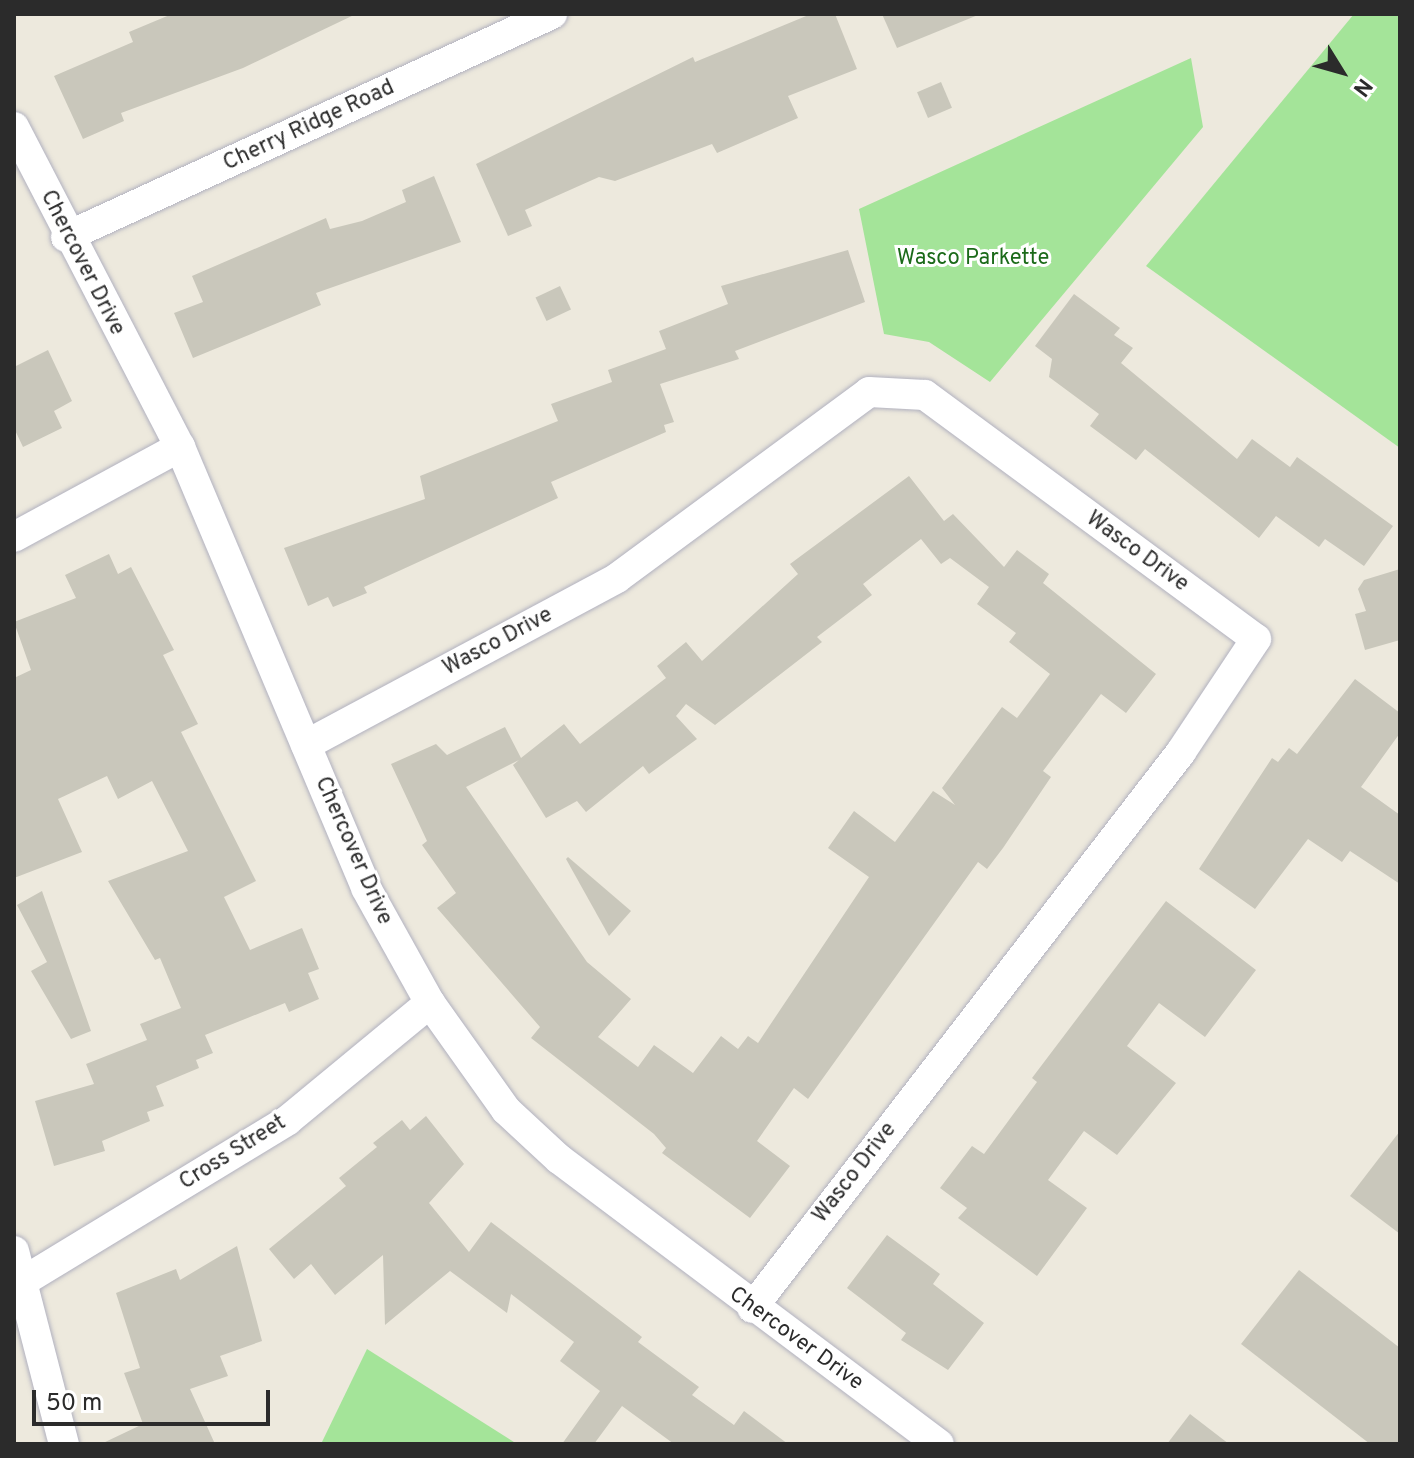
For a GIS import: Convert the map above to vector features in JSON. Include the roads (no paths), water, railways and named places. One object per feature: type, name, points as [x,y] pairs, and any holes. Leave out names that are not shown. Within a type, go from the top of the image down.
[{"type":"street","name":"Cherry Ridge Road","points":[[66,237],[552,14]]},
{"type":"street","name":"Chercover Drive","points":[[14,127],[66,237],[180,447],[366,888],[430,1003],[506,1110],[752,1308],[939,1444]]},
{"type":"street","name":"Wasco Drive","points":[[306,745],[617,578],[869,392],[925,395],[1256,639],[1181,752],[752,1308]]},
{"type":"street","points":[[14,537],[180,447]]},
{"type":"street","name":"Cross Street","points":[[22,1282],[288,1120],[430,1003]]},
{"type":"street","points":[[14,1251],[64,1444]]},
{"type":"park label","name":"Wasco Parkette","points":[[973,259]]}]
